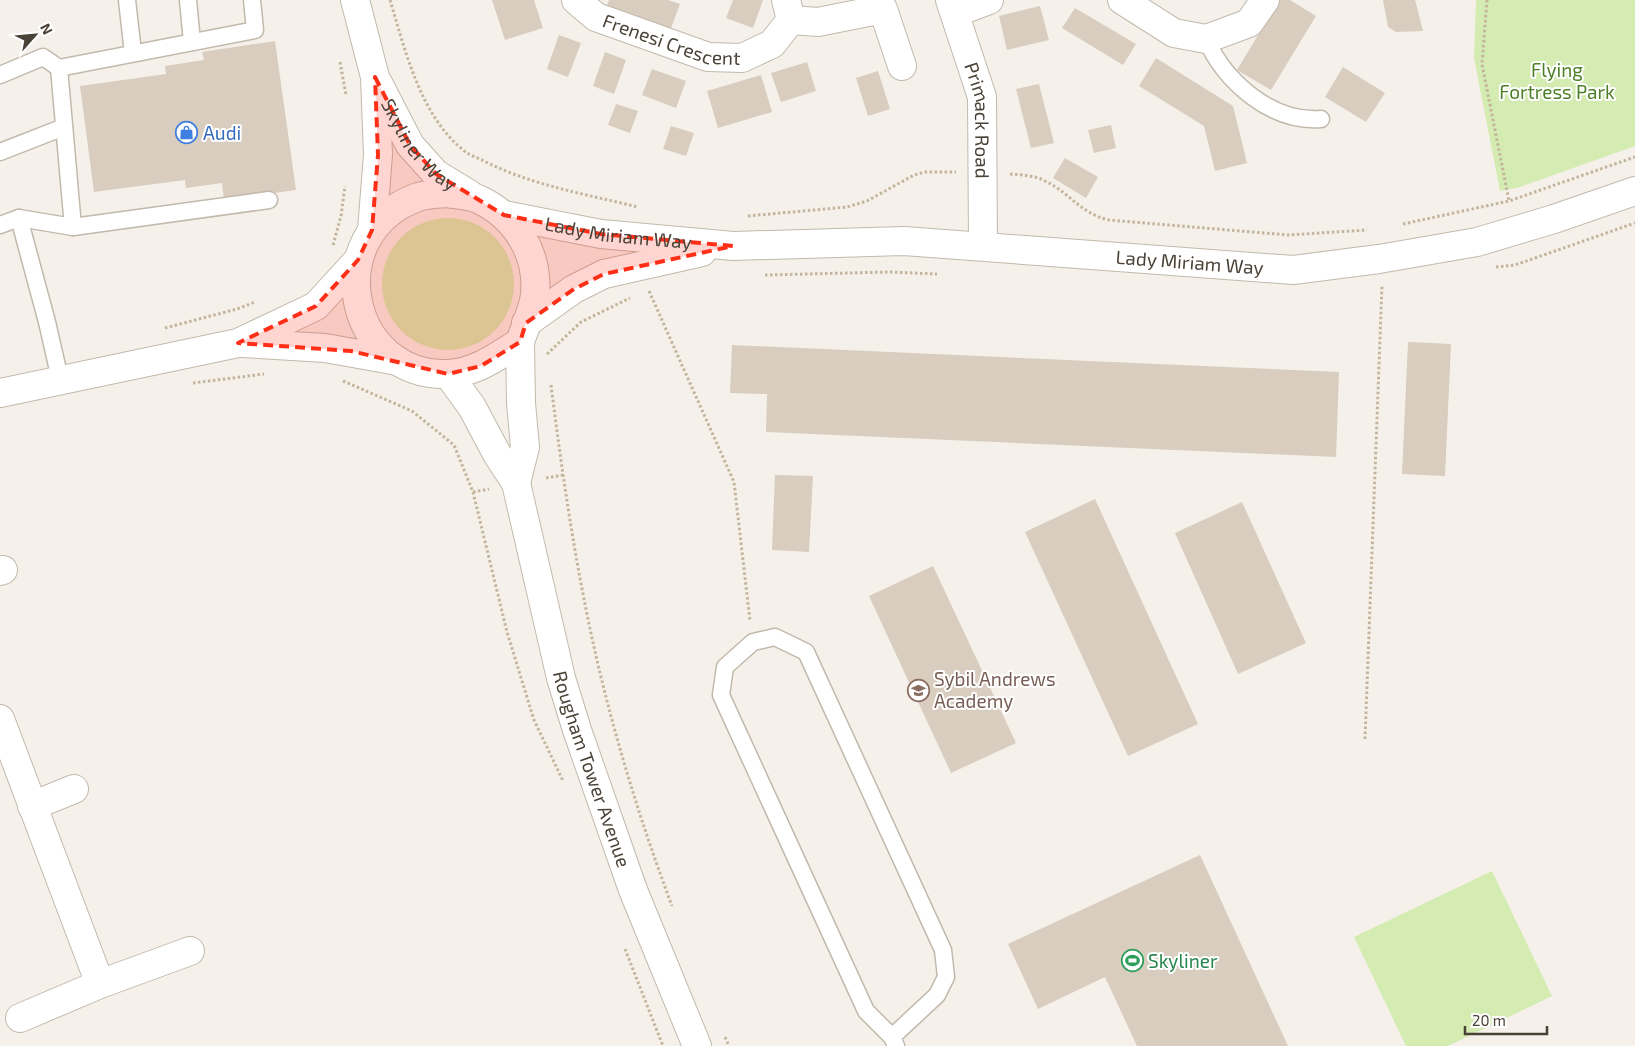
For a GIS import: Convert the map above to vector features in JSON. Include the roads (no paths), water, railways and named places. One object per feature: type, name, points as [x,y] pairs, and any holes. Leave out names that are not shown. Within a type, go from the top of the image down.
[{"type":"street","name":"Skyliner Way","points":[[355,0],[375,77],[378,155],[372,230]]},
{"type":"street","name":"Frenesi Crescent","points":[[576,0],[596,17],[708,57],[742,58],[772,44],[789,10],[818,22],[883,9],[902,66]]},
{"type":"street","points":[[952,7],[990,0]]},
{"type":"street","points":[[1122,0],[1174,34],[1206,39],[1249,23],[1265,0]]},
{"type":"street","name":"Primack Road","points":[[952,7],[982,96],[983,245]]},
{"type":"street","name":"Skyliner Way","points":[[375,77],[410,145],[436,174],[504,215]]},
{"type":"street","name":"Lady Miriam Way","points":[[504,215],[601,234],[733,246],[904,241],[983,245],[1293,270],[1379,259],[1477,242],[1554,219],[1635,191]]},
{"type":"street","points":[[0,393],[238,342],[316,306],[358,260],[372,230],[393,210],[419,196],[448,193],[477,199]]},
{"type":"street","name":"Rougham Tower Avenue","points":[[504,215],[523,238],[534,265],[534,295],[523,333],[521,403],[525,446],[516,483]]},
{"type":"street","name":"Lady Miriam Way","points":[[448,374],[481,366],[523,333],[568,292],[604,274],[657,260],[733,246]]},
{"type":"street","points":[[358,260],[355,290],[362,318],[378,343],[401,362]]},
{"type":"street","points":[[238,342],[325,348],[401,362],[424,371],[448,374]]},
{"type":"street","name":"Rougham Tower Avenue","points":[[448,374],[472,407],[497,454],[516,483],[561,678],[577,730],[633,890],[697,1046]]},
{"type":"street","points":[[0,719],[100,984]]},
{"type":"street","points":[[32,806],[74,789]]},
{"type":"street","points":[[20,1018],[100,984],[190,951]]},
{"type":"lane","points":[[127,0],[133,53]]},
{"type":"lane","points":[[188,0],[192,42]]},
{"type":"lane","points":[[0,75],[43,57],[59,68],[255,30],[252,0]]},
{"type":"lane","points":[[1206,39],[1224,71],[1274,110],[1287,117],[1305,120],[1321,119]]},
{"type":"lane","points":[[59,68],[72,227]]},
{"type":"lane","points":[[0,152],[64,127]]},
{"type":"lane","points":[[0,225],[19,218],[72,227],[269,200]]},
{"type":"lane","points":[[19,218],[48,322],[60,379]]},
{"type":"lane","points":[[775,637],[806,652],[943,950],[946,977],[938,995],[894,1041],[866,1011],[721,695],[725,667],[753,642],[775,637]]},
{"type":"place","name":"Audi","points":[[187,133]]},
{"type":"place","name":"Sybil Andrews Academy","points":[[918,690]]},
{"type":"place","name":"Skyliner","points":[[1132,961]]},
{"type":"park label","name":"Flying Fortress Park","points":[[1557,81]]}]
